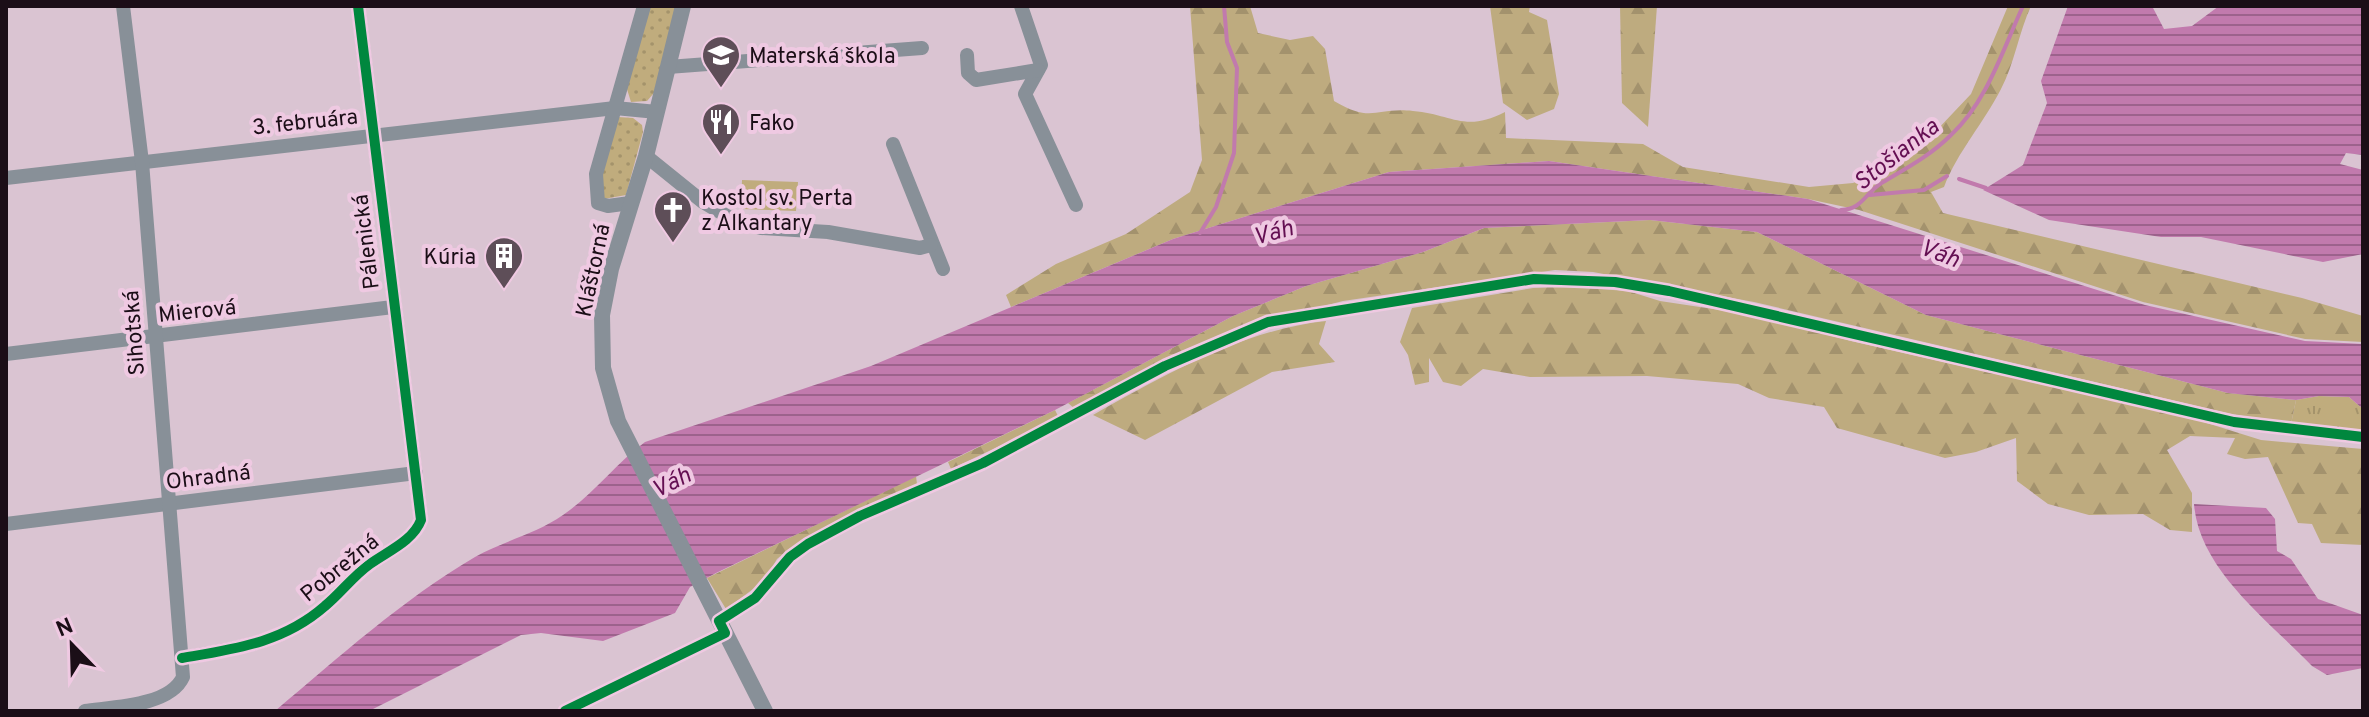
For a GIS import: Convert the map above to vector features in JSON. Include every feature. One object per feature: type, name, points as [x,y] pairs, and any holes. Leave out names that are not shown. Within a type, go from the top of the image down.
[{"type":"street","name":"Sihotská","points":[[123,6],[142,162],[182,658]]},
{"type":"street","name":"Pálenická","points":[[358,6],[416,473]]},
{"type":"street","name":"Kláštorná","points":[[630,203],[608,206],[598,203],[596,174],[644,6]]},
{"type":"street","name":"Kláštorná","points":[[683,6],[646,156],[606,294],[601,344],[608,392],[627,439],[765,711]]},
{"type":"street","points":[[1021,6],[1041,65],[1025,88],[1026,98],[1076,205]]},
{"type":"street","points":[[668,67],[922,48]]},
{"type":"street","points":[[967,55],[968,73],[976,80],[1038,70]]},
{"type":"street","name":"3. februára","points":[[6,178],[615,108],[657,112]]},
{"type":"street","points":[[893,144],[930,230],[931,245],[943,269]]},
{"type":"street","points":[[646,156],[703,202],[737,222],[761,228],[828,232],[920,248],[931,245]]},
{"type":"street","name":"Mierová","points":[[6,354],[393,307]]},
{"type":"street","name":"Ohradná","points":[[6,524],[416,473]]},
{"type":"street","name":"Pobrežná","points":[[182,658],[265,642],[324,608],[360,572],[412,535],[420,525],[416,473]]},
{"type":"street","points":[[85,711],[164,695],[181,682],[182,658]]},
{"type":"green space","points":[[649,6],[676,6],[654,93],[647,101],[631,102],[626,86]]},
{"type":"green space","points":[[1190,6],[1250,6],[1258,33],[1290,40],[1313,36],[1325,49],[1334,101],[1357,112],[1413,111],[1468,122],[1505,112],[1506,138],[1643,144],[1683,167],[1809,187],[1853,183],[1888,167],[1935,132],[1971,94],[2008,6],[2031,6],[2001,89],[1956,161],[1944,187],[1931,192],[1943,213],[2302,298],[2363,316],[2363,342],[2305,339],[2143,302],[1859,210],[1808,199],[1549,161],[1389,172],[1173,239],[1011,307],[1006,295],[1056,264],[1126,234],[1190,192],[1202,160]]},
{"type":"green space","points":[[1490,6],[1530,6],[1529,12],[1547,20],[1559,94],[1554,109],[1527,120],[1503,103]]},
{"type":"green space","points":[[1620,6],[1657,6],[1648,127],[1622,103]]},
{"type":"green space","points":[[618,117],[633,118],[642,125],[643,132],[626,195],[604,199],[599,183]]},
{"type":"green space","points":[[742,180],[798,182],[796,211],[741,209]]},
{"type":"green space","points":[[1650,220],[1757,232],[1926,315],[2228,393],[2296,400],[2291,424],[2231,414],[1754,302],[1593,272],[1555,270],[1343,301],[1253,324],[1140,374],[1075,409],[1068,403],[1233,316],[1306,286],[1423,252],[1484,228]]},
{"type":"green space","points":[[1533,288],[1628,291],[1660,301],[1753,315],[1851,341],[2194,419],[2261,440],[2363,449],[2363,545],[2321,543],[2312,524],[2298,523],[2268,457],[2245,459],[2227,454],[2235,438],[2190,436],[2167,450],[2192,493],[2192,532],[2170,530],[2143,514],[2089,515],[2048,504],[2017,481],[2016,438],[1976,452],[1945,458],[1837,428],[1824,407],[1769,398],[1738,384],[1647,376],[1530,377],[1483,369],[1461,386],[1443,382],[1429,358],[1429,382],[1415,385],[1408,355],[1400,342],[1412,308]]},
{"type":"green space","points":[[1326,321],[1319,344],[1335,362],[1272,372],[1145,440],[1093,415],[1176,370],[1234,344],[1295,326]]},
{"type":"green space","points":[[2319,396],[2349,397],[2363,409],[2362,431],[2291,424],[2296,400]]},
{"type":"green space","points":[[1055,410],[1059,418],[951,469],[948,462]]},
{"type":"green space","points":[[916,476],[917,484],[789,549],[777,559],[764,581],[726,609],[707,578]]},
{"type":"water","points":[[2068,6],[2152,6],[2164,29],[2192,26],[2219,6],[2363,6],[2363,155],[2346,153],[2340,164],[2363,170],[2363,254],[2323,262],[2201,237],[2161,237],[2049,220],[1983,190],[2023,165],[2047,103],[2041,81]]},
{"type":"water","name":"Váh","points":[[1549,161],[1808,199],[2145,305],[2305,341],[2363,344],[2363,409],[2349,397],[2319,396],[2296,400],[2228,393],[1926,315],[1757,232],[1650,220],[1484,228],[1423,252],[1306,286],[1233,316],[1055,410],[716,573],[690,587],[675,613],[603,641],[541,633],[521,635],[369,711],[275,711],[372,630],[448,574],[486,551],[563,515],[645,442],[871,366],[1173,239],[1389,172]]},
{"type":"water","points":[[2194,504],[2266,508],[2275,519],[2277,551],[2291,559],[2318,599],[2363,615],[2363,668],[2327,675],[2312,666],[2222,572],[2208,551]]},
{"type":"waterway","points":[[1200,233],[1216,207],[1234,153],[1237,68],[1227,42],[1224,6]]},
{"type":"waterway","name":"Stošianka","points":[[1841,210],[1858,204],[1880,184],[1926,156],[1964,122],[1993,74],[2023,6]]},
{"type":"waterway","points":[[1870,195],[1924,190],[1947,176]]},
{"type":"waterway","points":[[1959,179],[1986,188]]},
{"type":"cycle path","points":[[182,658],[257,642],[292,628],[325,606],[364,569],[406,540],[421,520],[358,6]]},
{"type":"cycle path","points":[[565,711],[725,633],[719,621],[755,598],[790,557],[808,544],[860,516],[983,463],[1165,366],[1268,322],[1534,279],[1615,282],[1669,291],[2234,422],[2363,437]]},
{"type":"place","name":"Materská škola","points":[[721,89]]},
{"type":"place","name":"Fako","points":[[721,156]]},
{"type":"place","name":"Kostol sv. Perta z Alkantary","points":[[673,244]]},
{"type":"place","name":"Kúria","points":[[504,290]]}]
